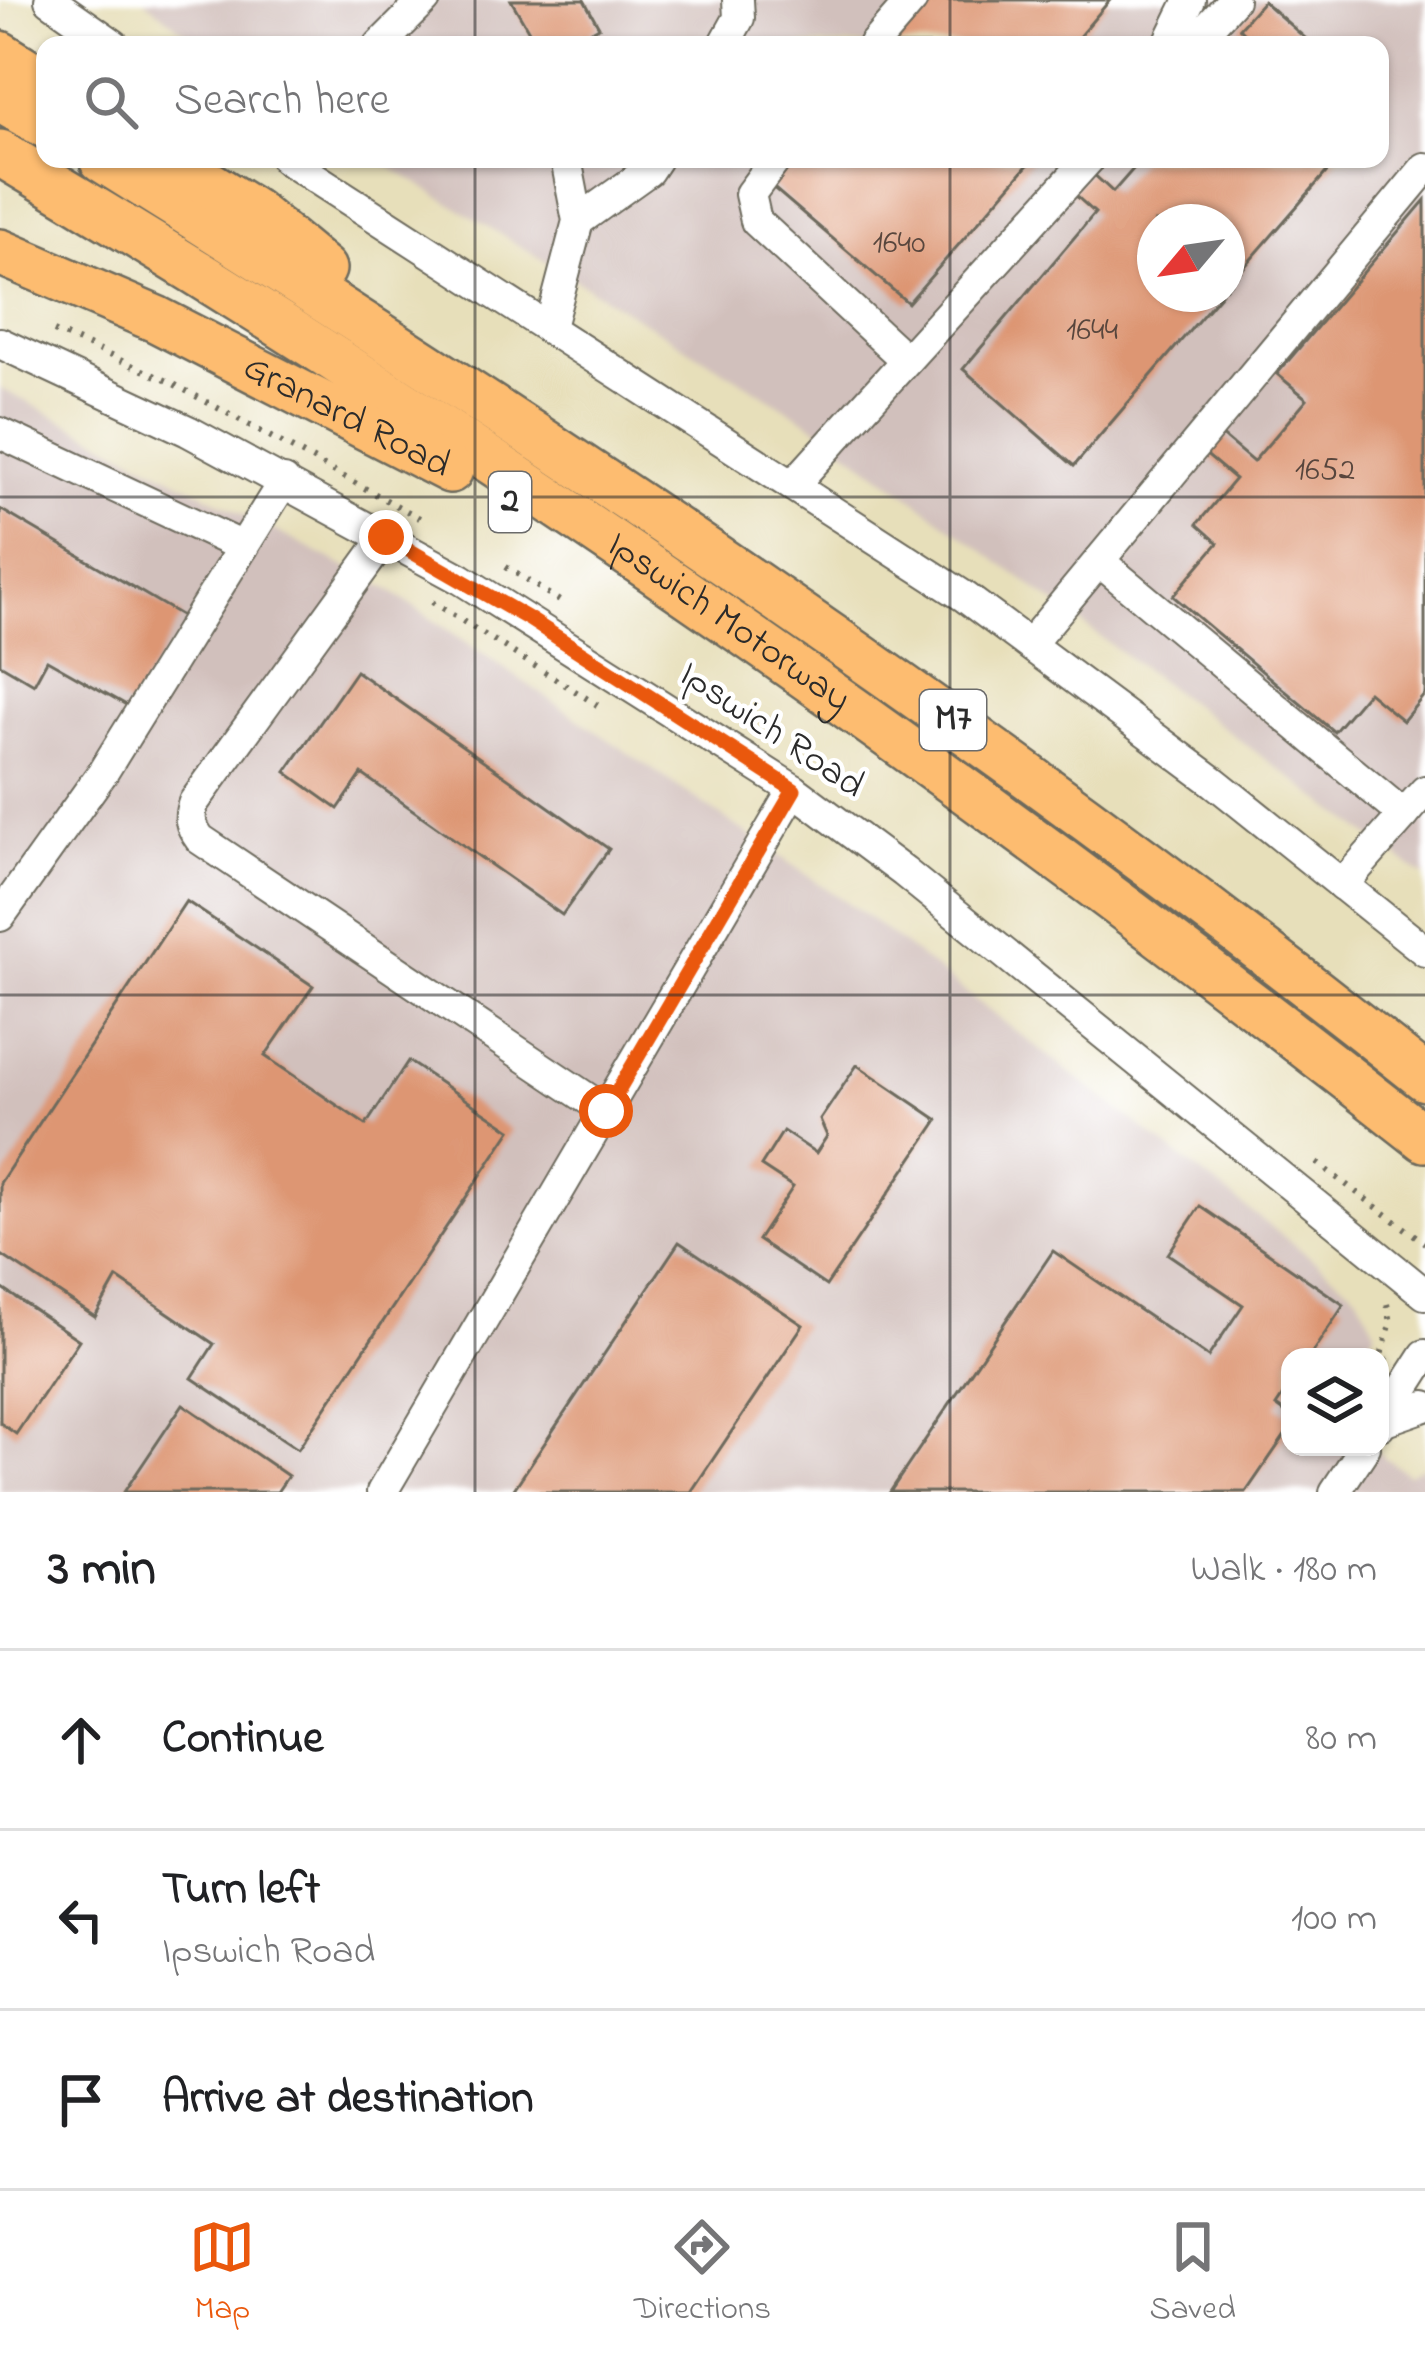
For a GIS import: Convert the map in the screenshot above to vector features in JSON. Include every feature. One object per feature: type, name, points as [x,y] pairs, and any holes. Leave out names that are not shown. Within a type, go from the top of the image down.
[{"type":"highway","points":[[0,54],[36,76]]},
{"type":"highway","points":[[0,99],[36,120]]},
{"type":"highway","name":"Ipswich Motorway","points":[[0,153],[747,632],[1043,844],[1425,1139]]},
{"type":"highway","name":"Ipswich Motorway","points":[[116,168],[464,385],[670,521],[1020,768],[1425,1078]]},
{"type":"highway","points":[[183,168],[254,212],[464,385]]},
{"type":"highway","name":"Granard Road","points":[[0,252],[270,375],[747,632]]},
{"type":"street","points":[[389,36],[425,0]]},
{"type":"street","points":[[729,36],[739,18],[738,0]]},
{"type":"street","points":[[881,36],[912,0]]},
{"type":"street","points":[[1172,36],[1190,0]]},
{"type":"street","points":[[1200,36],[1233,0]]},
{"type":"street","points":[[70,6],[104,36]]},
{"type":"street","points":[[300,168],[793,485],[1030,644],[1425,951]]},
{"type":"street","points":[[550,327],[578,221],[568,168]]},
{"type":"street","points":[[578,221],[645,168]]},
{"type":"street","points":[[769,168],[750,194],[756,220],[906,360]]},
{"type":"street","points":[[793,485],[1081,168]]},
{"type":"street","points":[[1030,644],[1425,168]]},
{"type":"street","name":"Ipswich Road","points":[[0,343],[386,537],[545,629],[794,790],[904,872],[1425,1294]]},
{"type":"street","points":[[0,433],[243,547]]},
{"type":"street","points":[[0,916],[103,772],[284,482]]},
{"type":"street","points":[[386,537],[194,802],[188,817],[192,828],[200,839],[606,1111]]},
{"type":"street","points":[[1100,561],[1404,815]]},
{"type":"street","points":[[382,1492],[794,790]]},
{"type":"street","points":[[1342,885],[1425,791]]},
{"type":"street","points":[[1389,1411],[1425,1355]]},
{"type":"street","points":[[1389,1424],[1425,1406]]},
{"type":"street","points":[[1335,1492],[1359,1456]]},
{"type":"shaded area","points":[[144,0],[1425,0],[1425,877],[809,422],[392,168],[1389,168],[1389,36],[190,36]]},
{"type":"shaded area","points":[[0,388],[388,589],[857,909],[1357,1293],[1376,1330],[1366,1348],[1281,1348],[1281,1456],[1383,1456],[1408,1474],[1425,1465],[1425,1492],[0,1492]]},
{"type":"building","points":[[511,0],[584,0],[599,27],[590,32],[592,36],[532,36]]},
{"type":"building","points":[[925,0],[1110,0],[1080,36],[895,36]]},
{"type":"building","points":[[1263,1],[1303,36],[1247,36],[1239,28]]},
{"type":"building","points":[[783,168],[1025,168],[908,303],[769,184]]},
{"type":"building","points":[[1134,168],[1330,168],[1245,266],[1245,204],[1137,204],[1137,312],[1206,312],[1074,466],[963,369],[1095,213],[1072,192],[1090,171],[1113,192]]},
{"type":"building","points":[[1425,200],[1425,694],[1403,721],[1368,692],[1334,732],[1173,596],[1218,543],[1197,524],[1235,479],[1203,452],[1219,433],[1253,462],[1307,399],[1277,374]]},
{"type":"building","points":[[0,509],[182,616],[130,707],[47,660],[34,684],[0,664]]},
{"type":"building","points":[[356,671],[609,849],[562,915],[362,774],[338,809],[286,772]]},
{"type":"building","points":[[186,901],[313,986],[265,1056],[366,1125],[408,1061],[511,1130],[298,1449],[192,1378],[214,1344],[117,1278],[95,1317],[0,1254],[0,1183]]},
{"type":"building","points":[[857,1065],[938,1120],[826,1286],[758,1240],[793,1187],[761,1166],[783,1131],[816,1153],[827,1136],[820,1120]]},
{"type":"building","points":[[1200,1206],[1344,1305],[1315,1348],[1281,1348],[1281,1398],[1276,1406],[1281,1410],[1281,1441],[1246,1492],[890,1492],[1053,1251],[1208,1357],[1243,1305],[1168,1254]]},
{"type":"building","points":[[679,1242],[803,1325],[691,1492],[512,1492]]},
{"type":"building","points":[[0,1287],[79,1340],[16,1434],[0,1423]]},
{"type":"building","points":[[183,1404],[288,1476],[277,1492],[124,1492]]},
{"type":"route","points":[[386,537],[529,619],[794,790],[606,1111]]}]
